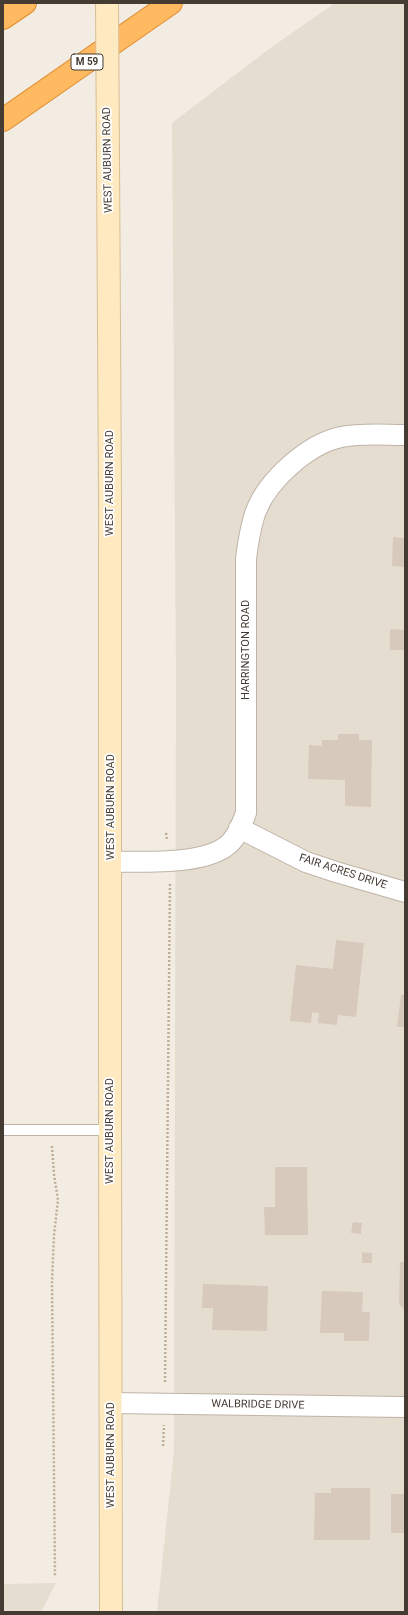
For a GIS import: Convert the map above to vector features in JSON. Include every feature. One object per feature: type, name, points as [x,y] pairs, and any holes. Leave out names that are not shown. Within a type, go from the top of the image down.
[{"type":"highway","points":[[3,18],[25,3]]},
{"type":"highway","name":"M 59","points":[[3,120],[171,3]]},
{"type":"main road","name":"WEST AUBURN ROAD","points":[[107,3],[111,862],[111,1612]]},
{"type":"street","name":"HARRINGTON ROAD","points":[[111,862],[170,861],[193,858],[216,853],[230,843],[240,828],[246,813],[246,559],[249,534],[256,510],[266,493],[283,472],[300,456],[318,446],[340,438],[362,435],[405,435]]},
{"type":"street","name":"FAIR ACRES DRIVE","points":[[240,828],[306,862],[405,892]]},
{"type":"street","name":"WALBRIDGE DRIVE","points":[[111,1403],[405,1407]]},
{"type":"lane","points":[[3,1130],[110,1130]]},
{"type":"path","points":[[164,1446],[170,861],[166,833]]},
{"type":"path","points":[[52,1130],[53,1163],[58,1200],[54,1235],[52,1282],[55,1577]]},
{"type":"shaded area","points":[[335,3],[405,3],[405,1612],[157,1612],[174,1451],[176,680],[172,123],[269,49]]},
{"type":"shaded area","points":[[56,1583],[41,1612],[3,1612],[3,1584]]},
{"type":"building","points":[[393,537],[405,538],[405,567],[392,566]]},
{"type":"building","points":[[390,629],[405,630],[405,650],[390,650]]},
{"type":"building","points":[[338,734],[359,734],[359,740],[372,740],[371,807],[345,806],[345,780],[308,779],[309,745],[322,746],[322,740],[338,740]]},
{"type":"building","points":[[336,940],[364,943],[356,1017],[338,1015],[337,1025],[318,1023],[319,1013],[312,1012],[311,1023],[290,1021],[296,965],[333,969]]},
{"type":"building","points":[[401,995],[405,995],[405,1027],[397,1027]]},
{"type":"building","points":[[275,1167],[307,1167],[308,1235],[265,1235],[264,1207],[275,1207]]},
{"type":"building","points":[[353,1222],[362,1223],[361,1234],[351,1233]]},
{"type":"building","points":[[362,1252],[372,1253],[372,1263],[362,1263]]},
{"type":"building","points":[[400,1262],[405,1262],[405,1310],[399,1304]]},
{"type":"building","points":[[203,1284],[268,1286],[267,1331],[212,1330],[213,1308],[202,1308]]},
{"type":"building","points":[[322,1291],[363,1292],[362,1312],[370,1312],[369,1341],[344,1341],[344,1333],[320,1333]]},
{"type":"building","points":[[331,1488],[370,1488],[370,1540],[314,1540],[315,1493],[331,1493]]},
{"type":"building","points":[[391,1494],[405,1494],[405,1533],[391,1533]]}]
